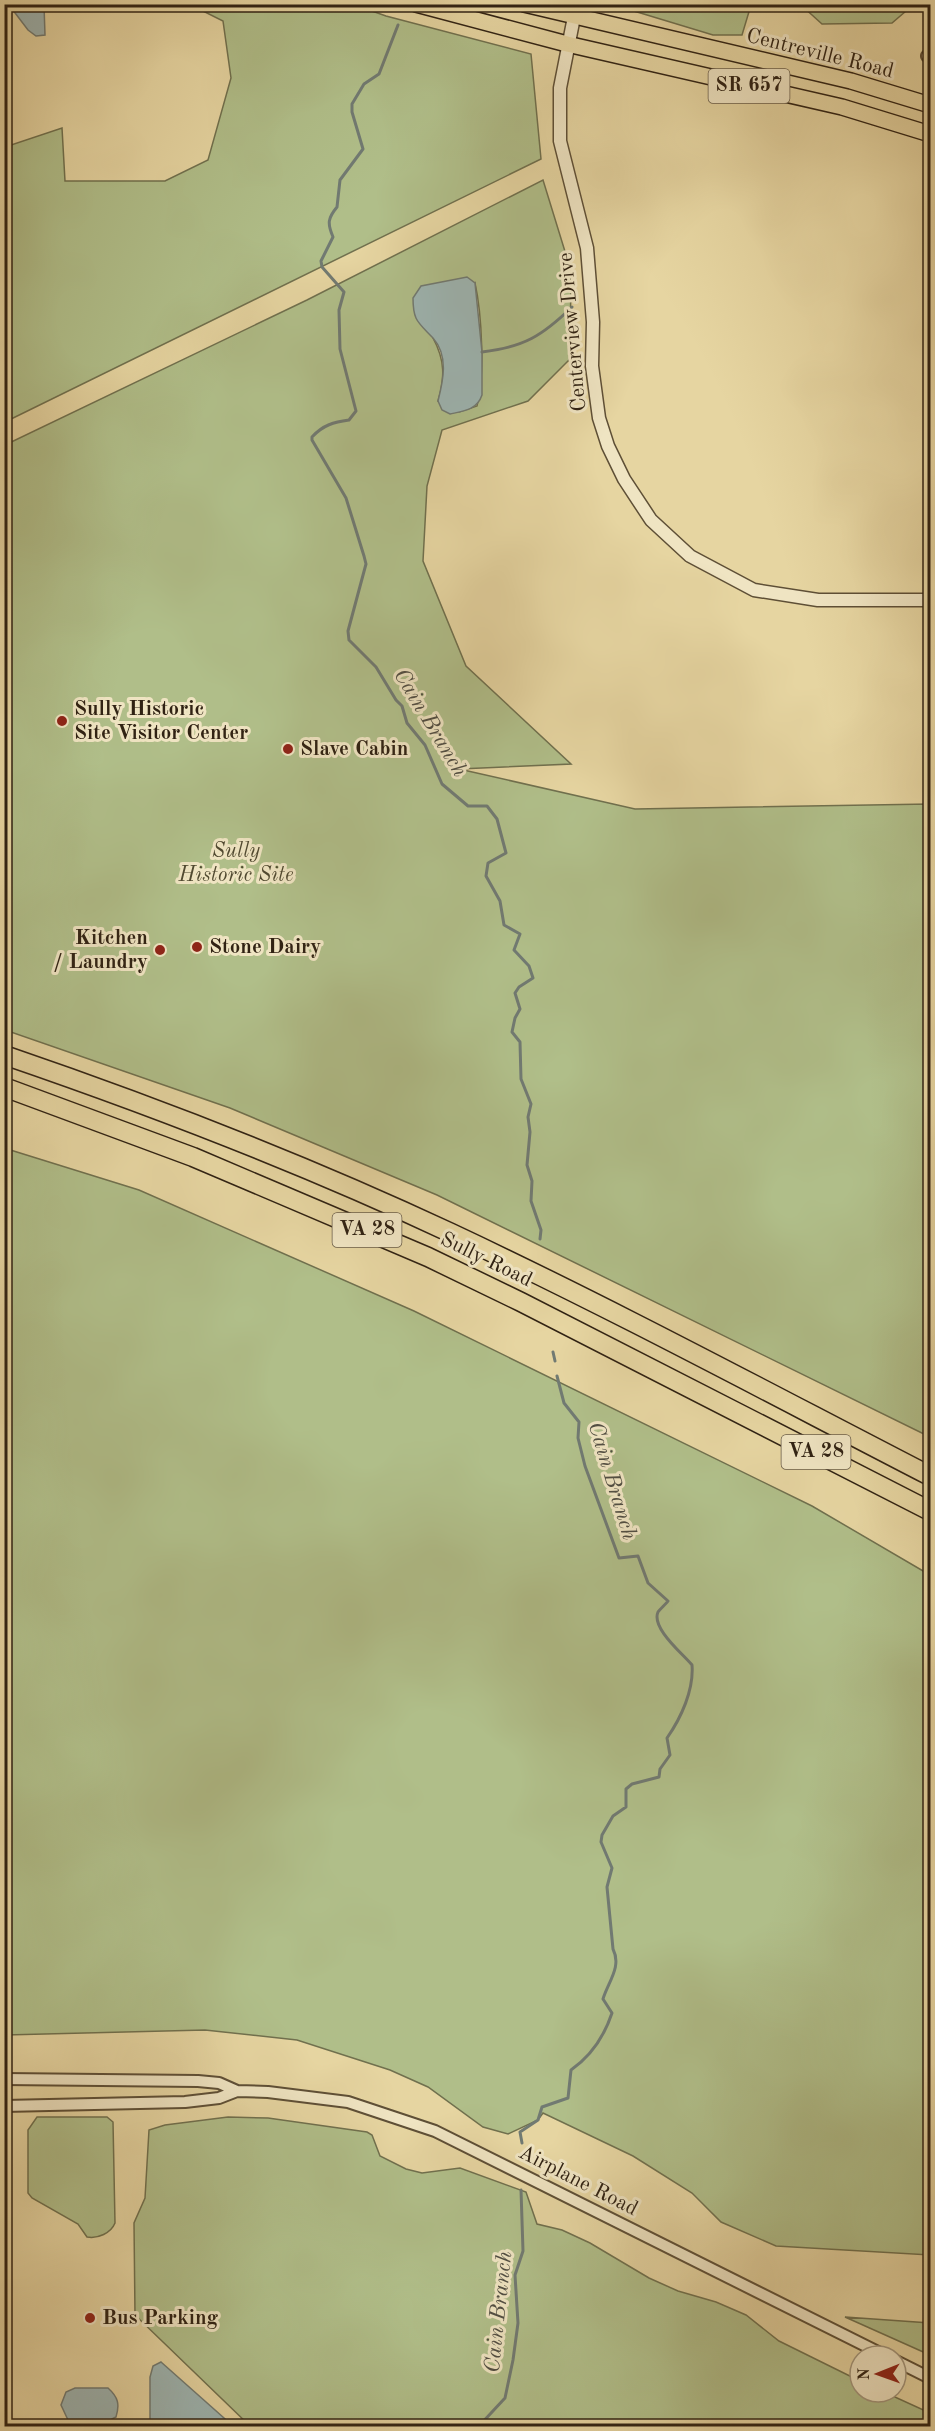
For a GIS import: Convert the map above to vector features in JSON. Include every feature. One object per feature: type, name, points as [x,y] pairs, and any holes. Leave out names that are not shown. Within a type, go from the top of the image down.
[{"type":"highway","name":"Sully Road","points":[[4,1055],[211,1130],[452,1233],[589,1300],[930,1476]]},
{"type":"highway","name":"Sully Road","points":[[4,1087],[222,1168],[428,1257],[521,1302],[925,1509]]},
{"type":"main road","name":"SR 657","points":[[416,4],[567,44],[842,107],[930,134]]},
{"type":"main road","name":"Centreville Road","points":[[524,4],[576,11],[851,81],[930,105]]},
{"type":"street","name":"Centerview Drive","points":[[576,11],[567,44],[560,88],[560,141],[590,269],[595,400],[608,446],[651,519],[690,556],[754,590],[818,600],[930,600]]},
{"type":"street","name":"Airplane Road","points":[[4,2079],[125,2079],[219,2083],[237,2091],[291,2094],[348,2102],[435,2131],[862,2344]]},
{"type":"street","name":"Airplane Road","points":[[4,2106],[185,2102],[219,2098],[237,2091]]},
{"type":"street","points":[[908,2367],[930,2378]]},
{"type":"green space","points":[[191,5],[355,5],[386,16],[531,54],[541,159],[5,422],[5,147],[62,128],[65,181],[165,181],[208,160],[231,78],[223,21]]},
{"type":"green space","points":[[614,5],[751,5],[742,35],[713,35]]},
{"type":"green space","points":[[801,5],[913,5],[892,23],[822,24]]},
{"type":"green space","name":"Sully Historic Site","points":[[543,180],[571,271],[570,359],[528,401],[442,430],[427,486],[423,561],[466,666],[571,764],[459,769],[635,809],[930,804],[930,1437],[437,1195],[230,1108],[5,1030],[5,445],[307,300]],"holes":[[[475,283],[482,345],[477,406],[459,412],[438,401],[443,369],[433,338]]]},
{"type":"green space","points":[[4,1148],[139,1190],[414,1311],[812,1506],[930,1575],[930,2255],[776,2246],[721,2222],[692,2193],[633,2156],[543,2113],[538,2120],[508,2134],[483,2127],[428,2087],[390,2070],[297,2040],[205,2030],[5,2035]]},
{"type":"green space","points":[[37,2117],[107,2117],[113,2122],[115,2223],[104,2234],[87,2237],[78,2224],[32,2198],[28,2193],[28,2130]]},
{"type":"green space","points":[[228,2117],[268,2118],[367,2132],[372,2135],[380,2156],[406,2169],[422,2173],[460,2168],[526,2192],[537,2224],[562,2230],[590,2243],[649,2278],[678,2291],[716,2302],[746,2315],[779,2341],[848,2375],[848,2404],[908,2403],[930,2413],[930,2426],[250,2426],[135,2315],[134,2223],[145,2198],[149,2130],[165,2125]]},
{"type":"green space","points":[[845,2317],[930,2323],[930,2355]]},
{"type":"water","points":[[9,5],[44,5],[45,35],[36,36],[28,30]]},
{"type":"water","points":[[467,277],[475,283],[482,352],[482,395],[473,407],[450,414],[442,410],[438,401],[443,377],[441,353],[433,338],[417,321],[413,298],[421,286]]},
{"type":"water","points":[[161,2362],[233,2426],[150,2426],[150,2377],[153,2366]]},
{"type":"water","points":[[75,2388],[108,2388],[117,2401],[116,2417],[92,2424],[68,2420],[61,2405],[66,2392]]},
{"type":"waterway","name":"Cain Branch","points":[[398,25],[379,74],[364,84],[352,104],[352,112],[363,149],[340,180],[337,207],[329,221],[333,237],[321,261],[322,267],[344,292],[339,310],[340,349],[356,411],[349,420],[334,423],[320,430],[312,437],[312,440],[346,498],[366,564],[348,631],[349,640],[376,667],[402,706],[407,723],[425,745],[442,784],[468,806],[487,806],[497,819],[506,853],[488,863],[486,876],[500,901],[504,925],[520,934],[514,950],[529,966],[533,978],[519,987],[515,993],[520,1009],[512,1032],[520,1042],[521,1079],[531,1104],[528,1117],[530,1132],[527,1165],[532,1181],[531,1201],[541,1230],[540,1239]]},
{"type":"waterway","points":[[482,352],[510,347],[532,338],[551,326],[572,307]]},
{"type":"waterway","name":"Cain Branch","points":[[553,1352],[555,1361]]},
{"type":"waterway","name":"Cain Branch","points":[[522,2143],[520,2132],[538,2120],[542,2107],[568,2098],[571,2070],[585,2059],[596,2045],[612,2013],[603,1999],[616,1962],[607,1887],[612,1868],[601,1842],[602,1835],[613,1816],[626,1807],[626,1789],[632,1784],[659,1777],[660,1769],[670,1755],[667,1738],[686,1703],[692,1674],[692,1665],[663,1633],[659,1625],[658,1612],[668,1601],[648,1583],[638,1556],[619,1558],[585,1466],[578,1438],[579,1422],[564,1403],[557,1376]]},
{"type":"waterway","name":"Cain Branch","points":[[479,2426],[505,2398],[513,2360],[518,2323],[515,2275],[523,2251],[521,2190]]},
{"type":"place","name":"Sully Historic Site Visitor Center","points":[[62,721]]},
{"type":"place","name":"Slave Cabin","points":[[288,749]]},
{"type":"place","name":"Stone Dairy","points":[[197,947]]},
{"type":"place","name":"Kitchen / Laundry","points":[[160,950]]},
{"type":"place","name":"Bus Parking","points":[[90,2318]]}]
